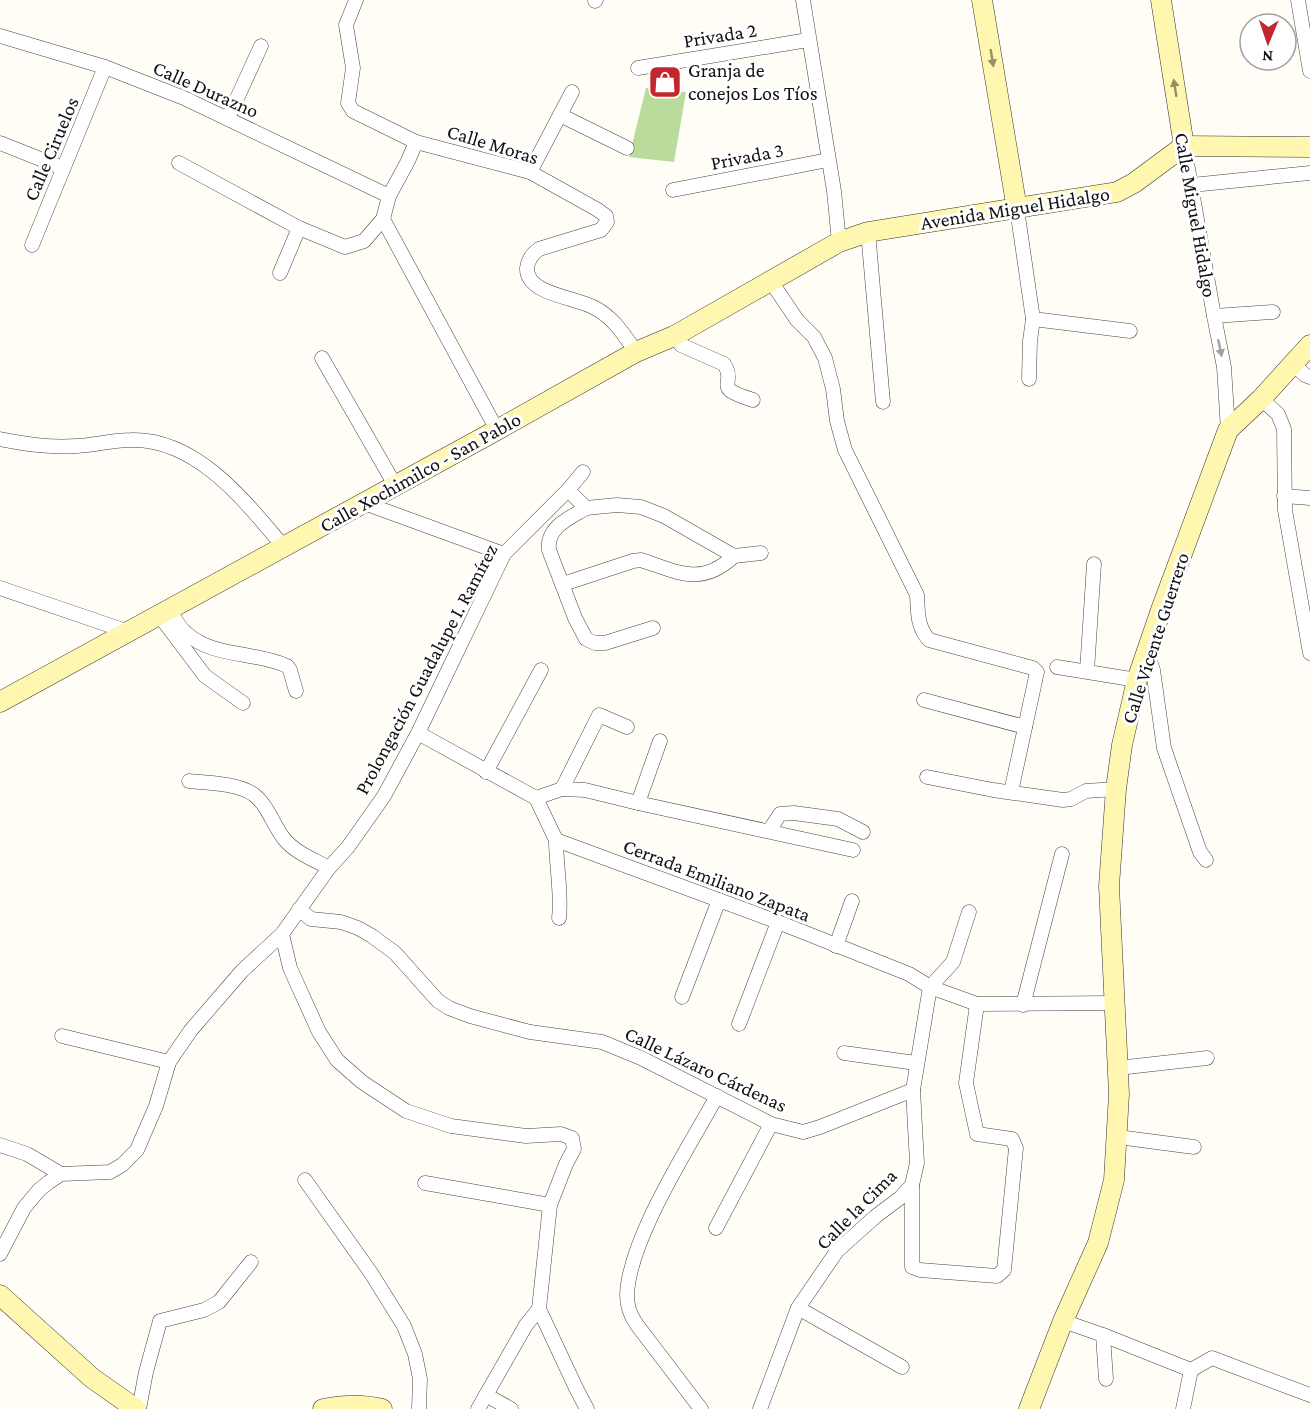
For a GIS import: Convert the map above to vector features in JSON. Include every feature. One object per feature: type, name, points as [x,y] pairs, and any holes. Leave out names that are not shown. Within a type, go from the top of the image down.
[{"type":"main road","points":[[982,0],[1017,208]]},
{"type":"main road","name":"Calle Miguel Hidalgo","points":[[1161,0],[1184,146]]},
{"type":"main road","points":[[1184,146],[1310,147]]},
{"type":"main road","name":"Avenida Miguel Hidalgo","points":[[839,242],[868,232],[1118,192],[1184,146]]},
{"type":"main road","name":"Calle Xochimilco - San Pablo","points":[[0,702],[636,352],[674,336],[839,242]]},
{"type":"main road","name":"Calle Vicente Guerrero","points":[[1029,1409],[1063,1321],[1098,1243],[1114,1180],[1118,1137],[1118,1068],[1109,886],[1116,789],[1122,745],[1137,680],[1227,430],[1261,399],[1310,345]]},
{"type":"main road","points":[[0,1295],[92,1378],[138,1409]]},
{"type":"main road","points":[[323,1409],[365,1405],[382,1409]]},
{"type":"street","points":[[356,0],[346,25],[353,68],[348,103],[353,111],[416,142]]},
{"type":"street","points":[[803,0],[834,191],[839,242]]},
{"type":"street","points":[[1298,0],[1310,71]]},
{"type":"street","name":"Calle Durazno","points":[[0,36],[105,68],[184,98],[389,196]]},
{"type":"street","name":"Privada 2","points":[[638,68],[808,40]]},
{"type":"street","points":[[228,118],[261,46]]},
{"type":"street","name":"Calle Ciruelos","points":[[32,245],[105,68]]},
{"type":"street","points":[[530,172],[572,92]]},
{"type":"street","points":[[560,115],[627,148]]},
{"type":"street","name":"Calle Moras","points":[[299,228],[345,247],[364,241],[383,219],[389,196],[416,142],[530,172],[598,210],[606,216],[607,222],[601,230],[539,249],[532,254],[527,264],[532,282],[547,291],[593,306],[610,317],[636,352]]},
{"type":"street","points":[[0,143],[63,168]]},
{"type":"street","name":"Calle Miguel Hidalgo","points":[[1184,146],[1224,367],[1227,430]]},
{"type":"street","name":"Privada 3","points":[[673,190],[828,160]]},
{"type":"street","points":[[178,163],[299,228],[280,273]]},
{"type":"street","points":[[1192,185],[1310,172]]},
{"type":"street","points":[[1017,208],[1033,319],[1029,379]]},
{"type":"street","points":[[383,219],[497,430]]},
{"type":"street","points":[[868,232],[883,402]]},
{"type":"street","points":[[770,280],[797,320],[814,337],[825,358],[845,450],[917,595],[921,632],[929,640],[1033,668],[1037,672],[1011,792]]},
{"type":"street","points":[[1214,316],[1273,312]]},
{"type":"street","points":[[1033,319],[1130,331]]},
{"type":"street","points":[[674,336],[681,345],[724,364],[728,370],[726,384],[728,389],[733,394],[753,400]]},
{"type":"street","points":[[322,358],[395,485]]},
{"type":"street","points":[[1293,364],[1310,377]]},
{"type":"street","points":[[1261,399],[1278,414],[1284,429],[1285,510],[1310,653]]},
{"type":"street","points":[[0,439],[39,446],[76,446],[133,440],[178,449],[224,482],[283,546]]},
{"type":"street","name":"Prolongación Guadalupe I. Ramírez","points":[[61,1174],[110,1172],[122,1165],[137,1150],[156,1106],[169,1062],[191,1030],[242,971],[282,934],[384,796],[504,554],[583,472]]},
{"type":"street","points":[[568,490],[586,508]]},
{"type":"street","points":[[1284,496],[1310,498]]},
{"type":"street","points":[[364,503],[504,554]]},
{"type":"street","points":[[653,628],[605,643],[595,643],[586,639],[575,618],[549,550],[548,541],[552,532],[565,520],[586,508],[617,505],[641,507],[664,516],[734,556]]},
{"type":"street","points":[[563,584],[641,560],[694,576],[724,565],[734,556],[761,553]]},
{"type":"street","points":[[1088,671],[1094,564]]},
{"type":"street","points":[[0,588],[129,632]]},
{"type":"street","points":[[164,613],[185,633],[200,643],[286,666],[290,670],[296,691]]},
{"type":"street","points":[[164,613],[205,675],[243,703]]},
{"type":"street","points":[[1147,652],[1153,670],[1164,748],[1198,846],[1206,860]]},
{"type":"street","points":[[1057,667],[1137,680]]},
{"type":"street","points":[[486,772],[541,670]]},
{"type":"street","points":[[924,700],[1025,727]]},
{"type":"street","points":[[562,789],[599,715],[627,727]]},
{"type":"street","points":[[417,733],[536,798],[556,840],[556,870],[561,905],[559,918]]},
{"type":"street","points":[[638,803],[660,741]]},
{"type":"street","points":[[927,777],[1011,792],[1071,799],[1086,790],[1116,789]]},
{"type":"street","points":[[189,781],[234,787],[252,794],[267,809],[285,840],[294,848],[329,868]]},
{"type":"street","points":[[536,798],[562,789],[585,789],[638,803],[853,850]]},
{"type":"street","points":[[769,831],[780,814],[794,813],[838,819],[863,832]]},
{"type":"street","name":"Cerrada Emiliano Zapata","points":[[556,840],[778,922],[909,974],[930,987],[977,1004],[1114,1003]]},
{"type":"street","points":[[1023,1005],[1062,854]]},
{"type":"street","points":[[682,997],[718,900]]},
{"type":"street","points":[[836,946],[852,901]]},
{"type":"street","name":"Calle Lázaro Cárdenas","points":[[299,909],[311,919],[341,922],[372,936],[395,953],[438,1001],[448,1008],[530,1032],[602,1042],[641,1058],[771,1124],[803,1132],[913,1090]]},
{"type":"street","points":[[930,987],[953,962],[969,912]]},
{"type":"street","points":[[739,1024],[778,922]]},
{"type":"street","points":[[282,934],[290,968],[319,1032],[337,1060],[362,1082],[406,1111],[451,1126],[526,1136],[561,1134],[572,1138],[574,1149],[550,1205],[538,1309],[526,1324],[478,1409]]},
{"type":"street","name":"Calle la Cima","points":[[760,1409],[798,1308],[837,1251],[900,1198],[912,1185],[917,1163],[913,1090],[930,987]]},
{"type":"street","points":[[912,1185],[912,1267],[921,1270],[997,1276],[1004,1270],[1016,1148],[1012,1139],[977,1134],[974,1125],[966,1083],[977,1004]]},
{"type":"street","points":[[62,1036],[169,1062]]},
{"type":"street","points":[[844,1053],[916,1063]]},
{"type":"street","points":[[1118,1068],[1208,1058]]},
{"type":"street","points":[[701,1409],[637,1325],[629,1312],[627,1295],[631,1271],[656,1208],[717,1096]]},
{"type":"street","points":[[716,1228],[771,1124]]},
{"type":"street","points":[[1118,1137],[1194,1147]]},
{"type":"street","points":[[0,1145],[27,1154],[61,1174],[39,1190],[24,1208],[0,1254]]},
{"type":"street","points":[[305,1180],[371,1273],[404,1326],[415,1354],[420,1379],[419,1409]]},
{"type":"street","points":[[426,1183],[550,1205]]},
{"type":"street","points":[[138,1409],[160,1321],[204,1310],[219,1302],[251,1262]]},
{"type":"street","points":[[798,1308],[902,1367]]},
{"type":"street","points":[[538,1309],[587,1409]]},
{"type":"street","points":[[1063,1321],[1191,1370]]},
{"type":"street","points":[[1103,1335],[1106,1379]]},
{"type":"street","points":[[1183,1409],[1191,1370],[1212,1358],[1310,1395]]},
{"type":"street","points":[[486,1395],[511,1409]]},
{"type":"green space","points":[[646,88],[686,92],[674,162],[629,157]]},
{"type":"place","name":"Granja de conejos Los Tíos","points":[[665,82]]}]
